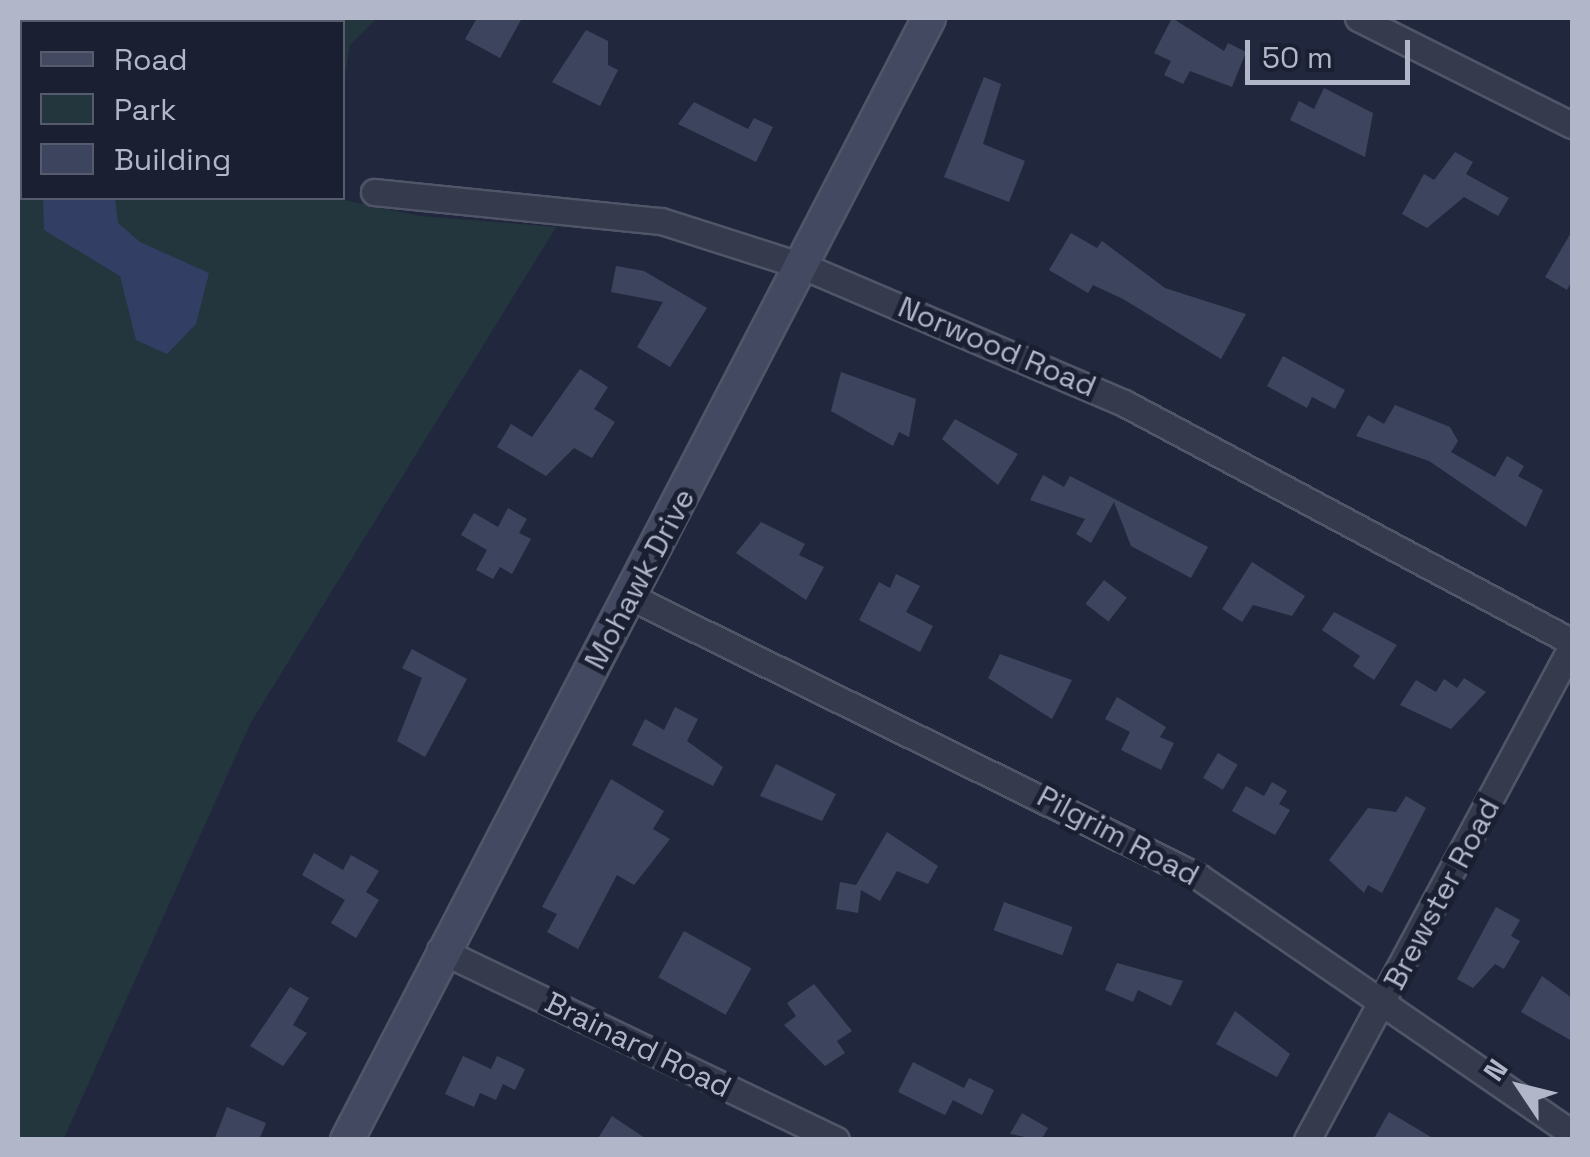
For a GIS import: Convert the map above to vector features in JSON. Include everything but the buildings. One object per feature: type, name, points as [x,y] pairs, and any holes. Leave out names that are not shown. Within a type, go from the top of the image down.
[{"type":"street","name":"Mohawk Drive","points":[[348,1140],[440,950],[805,268],[929,18]]},
{"type":"street","points":[[1358,18],[1572,124]]},
{"type":"street","name":"Norwood Road","points":[[374,192],[660,221],[805,268],[1124,403],[1572,644]]},
{"type":"street","name":"Pilgrim Road","points":[[631,597],[1200,877],[1572,1133]]},
{"type":"street","name":"Brewster Road","points":[[1307,1140],[1572,644]]},
{"type":"street","name":"Brainard Road","points":[[440,950],[836,1140]]},
{"type":"green space","points":[[18,18],[377,18],[350,45],[345,75],[345,20],[20,20],[20,200],[344,200],[420,216],[556,227],[251,722],[63,1140],[18,1139]]},
{"type":"water","points":[[18,18],[145,20],[20,20],[20,40]]},
{"type":"water","points":[[43,200],[115,200],[118,223],[140,242],[209,273],[196,324],[167,354],[136,340],[120,276],[44,230]]}]
